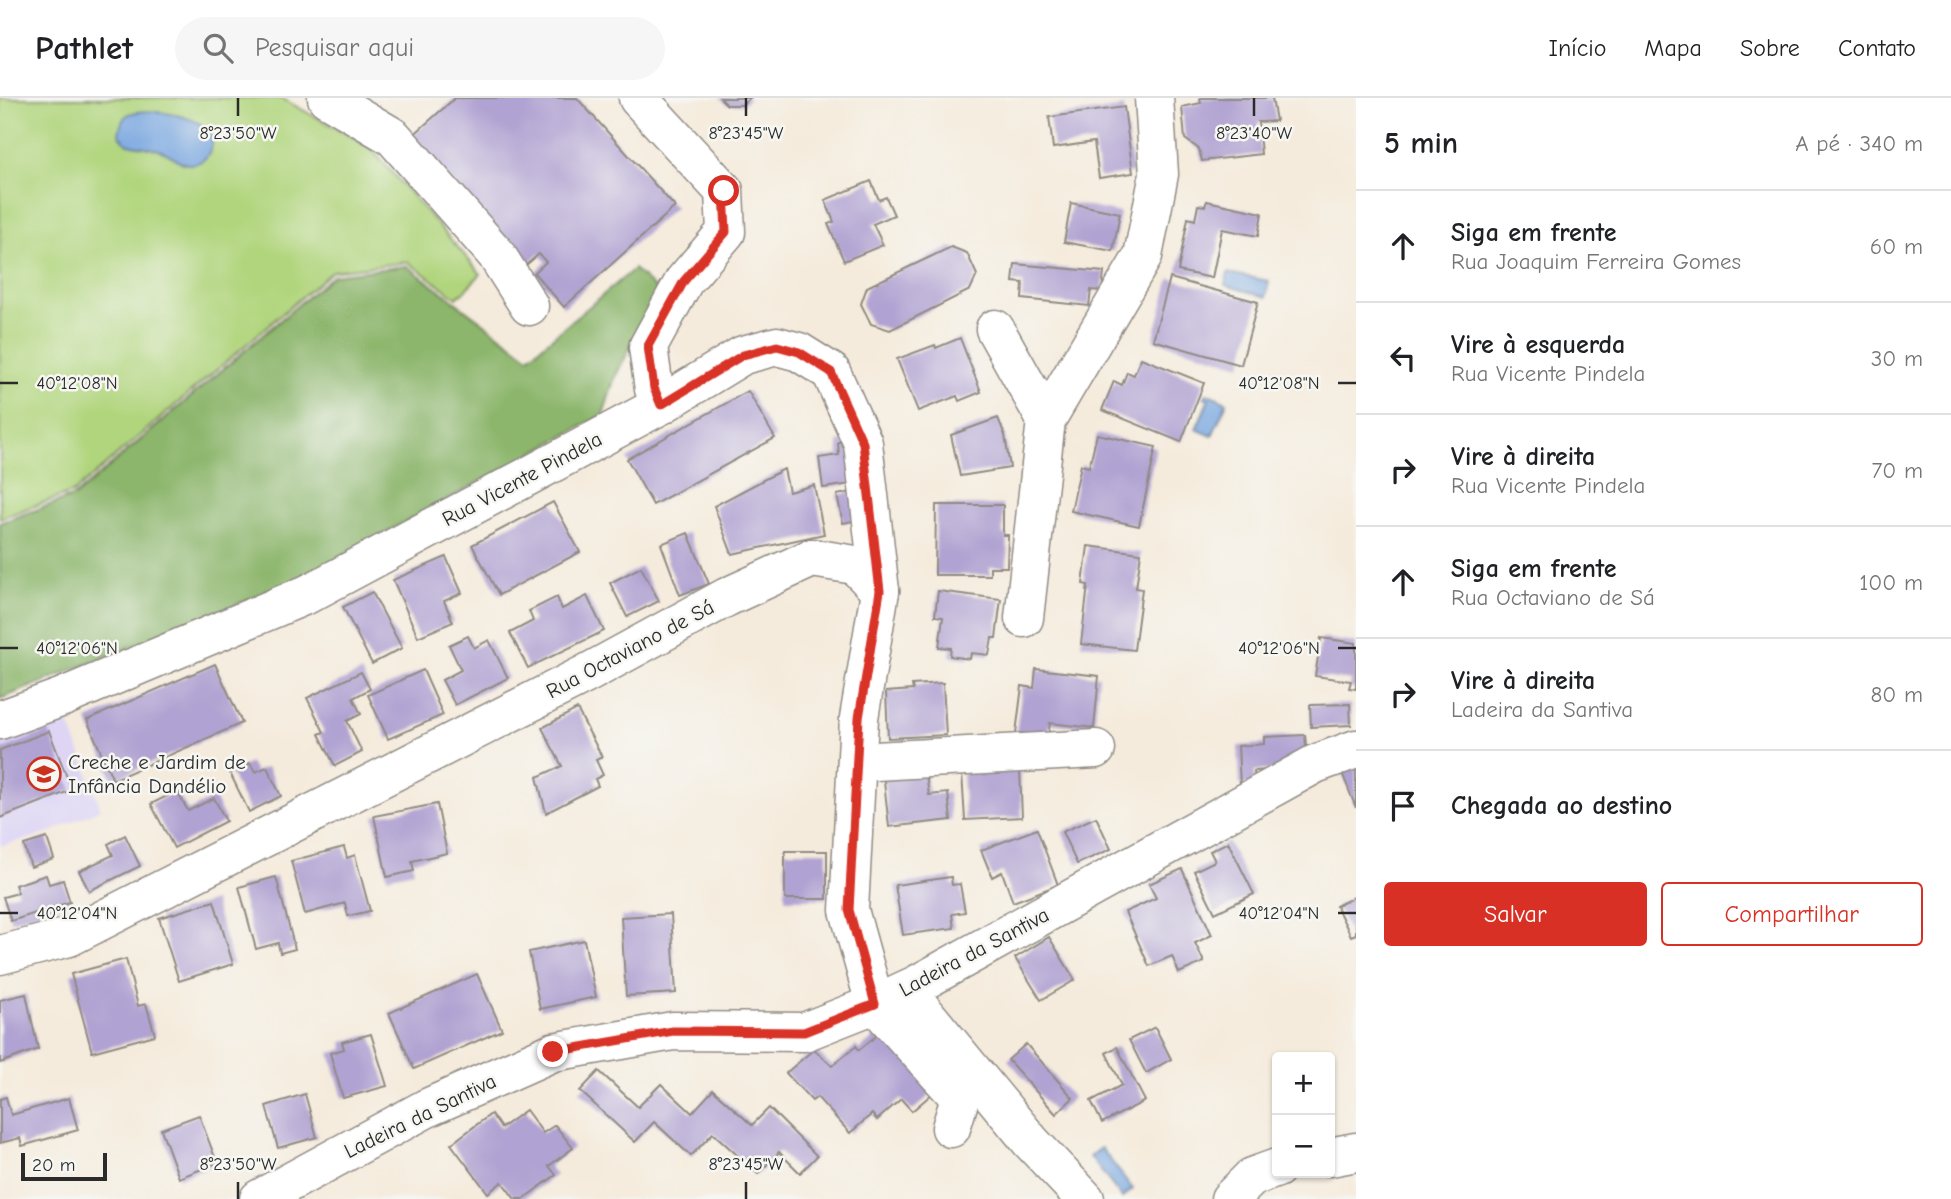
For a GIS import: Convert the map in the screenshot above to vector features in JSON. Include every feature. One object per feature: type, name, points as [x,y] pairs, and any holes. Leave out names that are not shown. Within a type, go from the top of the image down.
[{"type":"street","points":[[327,98],[393,137],[496,254],[529,306]]},
{"type":"street","points":[[638,98],[724,191],[726,232],[684,281],[648,346],[654,388],[661,405]]},
{"type":"street","points":[[1024,618],[1046,420],[1143,256],[1159,174],[1154,98]]},
{"type":"street","points":[[995,329],[1046,420]]},
{"type":"street","name":"Rua Vicente Pindela","points":[[0,720],[63,697],[308,594],[661,405],[743,355],[777,346],[799,352],[831,372],[863,443],[880,591]]},
{"type":"street","name":"Rua Octaviano de Sá","points":[[0,955],[69,937],[586,674],[727,597],[812,558],[855,565],[880,591]]},
{"type":"street","points":[[880,591],[859,718],[849,910],[891,997],[960,1098],[951,1128]]},
{"type":"street","points":[[857,762],[1096,749]]},
{"type":"street","name":"Ladeira da Santiva","points":[[259,1199],[428,1108],[553,1052],[673,1031],[804,1032],[891,997],[1315,764],[1356,749]]},
{"type":"street","points":[[891,997],[1024,1133],[1084,1199]]},
{"type":"street","points":[[1335,1156],[1356,1152]]},
{"type":"street","points":[[1230,1199],[1252,1177],[1272,1170]]},
{"type":"shaded area","name":"Creche e Jardim de Infância Dandélio","points":[[66,714],[101,809],[46,834],[0,846],[0,739]]},
{"type":"green space","points":[[0,98],[281,98],[374,152],[481,274],[457,298],[408,262],[332,271],[74,492],[0,518]]},
{"type":"green space","points":[[407,266],[529,357],[634,269],[659,292],[615,377],[603,415],[300,579],[0,699],[0,523],[75,496],[333,275]]},
{"type":"water","points":[[150,111],[182,116],[203,126],[210,133],[212,142],[208,155],[200,162],[188,164],[158,150],[126,143],[119,134],[125,117],[132,113]]},
{"type":"water","points":[[1228,273],[1269,281],[1266,297],[1225,285]]},
{"type":"water","points":[[1206,393],[1227,402],[1212,436],[1196,429],[1209,399],[1204,397]]},
{"type":"water","points":[[1101,1148],[1133,1189],[1122,1198],[1090,1157]]},
{"type":"building","points":[[455,98],[577,98],[675,207],[564,307],[534,273],[546,262],[539,254],[526,265],[411,137]]},
{"type":"building","points":[[720,98],[750,98],[742,105],[727,105]]},
{"type":"building","points":[[1200,98],[1272,98],[1276,121],[1258,122],[1261,154],[1202,161],[1199,149],[1185,139],[1182,107],[1201,103]]},
{"type":"building","points":[[1124,107],[1133,173],[1099,178],[1094,142],[1053,148],[1049,117]]},
{"type":"building","points":[[871,181],[879,200],[886,197],[894,215],[873,224],[883,245],[844,261],[828,224],[834,222],[825,200]]},
{"type":"building","points":[[1207,201],[1262,213],[1258,236],[1222,229],[1212,278],[1178,271],[1188,218],[1195,220],[1198,205],[1205,206]]},
{"type":"building","points":[[1071,203],[1120,213],[1113,251],[1064,242]]},
{"type":"building","points":[[951,247],[967,253],[977,275],[970,290],[890,330],[871,324],[861,304],[867,287]]},
{"type":"building","points":[[1015,264],[1104,272],[1102,291],[1091,290],[1089,306],[1022,299],[1023,283],[1013,282]]},
{"type":"building","points":[[1170,278],[1258,302],[1241,365],[1153,340]]},
{"type":"building","points":[[960,338],[981,392],[959,401],[957,396],[918,411],[897,359]]},
{"type":"building","points":[[1141,358],[1204,383],[1181,442],[1102,410],[1114,381],[1122,385],[1127,372],[1134,375]]},
{"type":"building","points":[[748,391],[775,438],[653,505],[627,459]]},
{"type":"building","points":[[998,418],[1005,435],[1010,468],[960,476],[951,435]]},
{"type":"building","points":[[1097,434],[1156,447],[1139,526],[1071,511],[1081,465],[1089,467]]},
{"type":"building","points":[[852,440],[858,483],[823,488],[819,458],[839,455],[838,442]]},
{"type":"building","points":[[784,469],[789,492],[814,485],[824,534],[732,554],[714,506]]},
{"type":"building","points":[[856,491],[862,519],[843,523],[837,495]]},
{"type":"building","points":[[553,502],[580,552],[499,595],[472,545]]},
{"type":"building","points":[[936,505],[1003,505],[1003,535],[1008,535],[1007,567],[990,567],[990,575],[935,575]]},
{"type":"building","points":[[688,533],[709,584],[680,595],[661,544]]},
{"type":"building","points":[[1088,546],[1141,553],[1136,588],[1142,589],[1134,650],[1081,644],[1088,585],[1083,584]]},
{"type":"building","points":[[446,557],[462,593],[444,601],[453,622],[418,637],[393,580]]},
{"type":"building","points":[[641,567],[659,601],[627,617],[610,583]]},
{"type":"building","points":[[938,591],[1001,599],[996,638],[992,638],[989,655],[971,653],[970,659],[950,656],[951,648],[939,647],[943,617],[935,616]]},
{"type":"building","points":[[372,592],[402,648],[372,664],[343,607]]},
{"type":"building","points":[[587,596],[604,631],[528,668],[510,633],[533,621],[529,611],[557,597],[562,609]]},
{"type":"building","points":[[468,636],[474,648],[489,640],[508,678],[455,705],[442,680],[461,670],[449,645]]},
{"type":"building","points":[[1321,638],[1356,643],[1356,689],[1349,688],[1351,681],[1315,676]]},
{"type":"building","points":[[215,664],[242,723],[113,780],[87,720]]},
{"type":"building","points":[[1036,669],[1099,676],[1094,728],[1050,723],[1048,736],[1016,733],[1022,686],[1034,688]]},
{"type":"building","points":[[423,670],[443,715],[388,739],[368,695]]},
{"type":"building","points":[[361,672],[370,689],[353,698],[361,714],[347,721],[362,752],[335,766],[319,734],[324,732],[307,698]]},
{"type":"building","points":[[943,683],[946,735],[888,738],[886,692],[913,690],[912,685]]},
{"type":"building","points":[[1350,704],[1351,725],[1311,727],[1310,705]]},
{"type":"building","points":[[577,709],[602,757],[596,760],[603,775],[595,779],[598,786],[546,813],[537,777],[562,766],[542,728]]},
{"type":"building","points":[[49,731],[72,790],[0,818],[0,750]]},
{"type":"building","points":[[1305,735],[1307,758],[1290,769],[1254,771],[1255,785],[1240,785],[1238,746],[1264,744],[1264,737]]},
{"type":"building","points":[[1356,753],[1356,808],[1341,770]]},
{"type":"building","points":[[250,763],[255,772],[267,767],[281,796],[249,812],[230,773]]},
{"type":"building","points":[[925,768],[929,795],[948,793],[951,820],[889,827],[883,772]]},
{"type":"building","points":[[1020,770],[1022,817],[965,820],[962,773]]},
{"type":"building","points":[[177,791],[188,811],[214,798],[226,821],[174,848],[151,804]]},
{"type":"building","points":[[437,804],[447,853],[412,861],[414,871],[387,877],[374,816]]},
{"type":"building","points":[[1096,817],[1111,849],[1077,864],[1062,832]]},
{"type":"building","points":[[1037,829],[1058,885],[1013,902],[1002,872],[992,877],[981,850]]},
{"type":"building","points":[[125,835],[140,866],[89,891],[79,871],[113,855],[108,844]]},
{"type":"building","points":[[47,838],[54,859],[31,867],[24,845]]},
{"type":"building","points":[[1228,842],[1254,894],[1215,913],[1194,871],[1215,861],[1210,851]]},
{"type":"building","points":[[344,847],[347,858],[355,855],[370,911],[348,916],[345,903],[305,914],[291,861]]},
{"type":"building","points":[[785,851],[827,851],[827,899],[785,899]]},
{"type":"building","points":[[1182,869],[1212,935],[1195,943],[1204,962],[1179,973],[1172,956],[1149,966],[1125,912],[1156,898],[1149,884]]},
{"type":"building","points":[[46,875],[49,884],[63,880],[70,902],[11,921],[3,897],[18,893],[15,885]]},
{"type":"building","points":[[276,877],[295,949],[280,953],[278,943],[256,949],[239,887]]},
{"type":"building","points":[[951,877],[952,885],[960,884],[965,912],[952,914],[954,928],[903,935],[895,885]]},
{"type":"building","points":[[1356,896],[1356,934],[1351,936],[1336,906]]},
{"type":"building","points":[[214,901],[233,964],[179,981],[159,918]]},
{"type":"building","points":[[671,914],[676,993],[626,996],[621,917]]},
{"type":"building","points":[[1049,937],[1075,980],[1041,1000],[1015,958]]},
{"type":"building","points":[[584,940],[596,997],[540,1009],[529,952]]},
{"type":"building","points":[[126,959],[138,1006],[146,1004],[155,1035],[92,1052],[71,974]]},
{"type":"building","points":[[477,974],[502,1030],[414,1069],[389,1013]]},
{"type":"building","points":[[26,994],[38,1049],[0,1063],[0,1000]]},
{"type":"building","points":[[888,1026],[940,1087],[912,1111],[901,1099],[877,1120],[872,1114],[850,1133],[817,1097],[812,1101],[786,1073],[814,1049],[832,1066],[856,1046],[859,1050]]},
{"type":"building","points":[[1155,1027],[1171,1059],[1146,1073],[1129,1040]]},
{"type":"building","points":[[371,1034],[387,1086],[343,1098],[330,1053],[344,1049],[342,1042]]},
{"type":"building","points":[[1026,1044],[1073,1098],[1056,1114],[1008,1060]]},
{"type":"building","points":[[1117,1047],[1145,1101],[1102,1123],[1091,1101],[1122,1085],[1106,1053]]},
{"type":"building","points":[[599,1071],[638,1107],[661,1084],[692,1113],[713,1090],[752,1125],[769,1108],[817,1156],[800,1173],[779,1152],[758,1174],[713,1133],[691,1156],[654,1122],[635,1142],[580,1091]]},
{"type":"building","points":[[305,1094],[317,1137],[278,1148],[266,1106]]},
{"type":"building","points":[[6,1097],[11,1115],[69,1098],[78,1130],[22,1146],[20,1138],[0,1143],[0,1099]]},
{"type":"building","points":[[526,1110],[543,1133],[555,1125],[573,1148],[549,1166],[556,1175],[523,1199],[515,1199],[502,1182],[488,1193],[451,1144],[491,1114],[501,1128]]},
{"type":"building","points":[[199,1115],[217,1163],[179,1178],[161,1129]]},
{"type":"place","name":"Creche e Jardim de Infância Dandélio","points":[[44,774]]},
{"type":"route","points":[[553,1052],[673,1031],[804,1032],[875,1004],[849,910],[859,718],[880,591],[863,443],[831,372],[799,352],[777,346],[743,355],[661,405],[654,388],[648,346],[684,281],[726,232],[724,191]]}]
